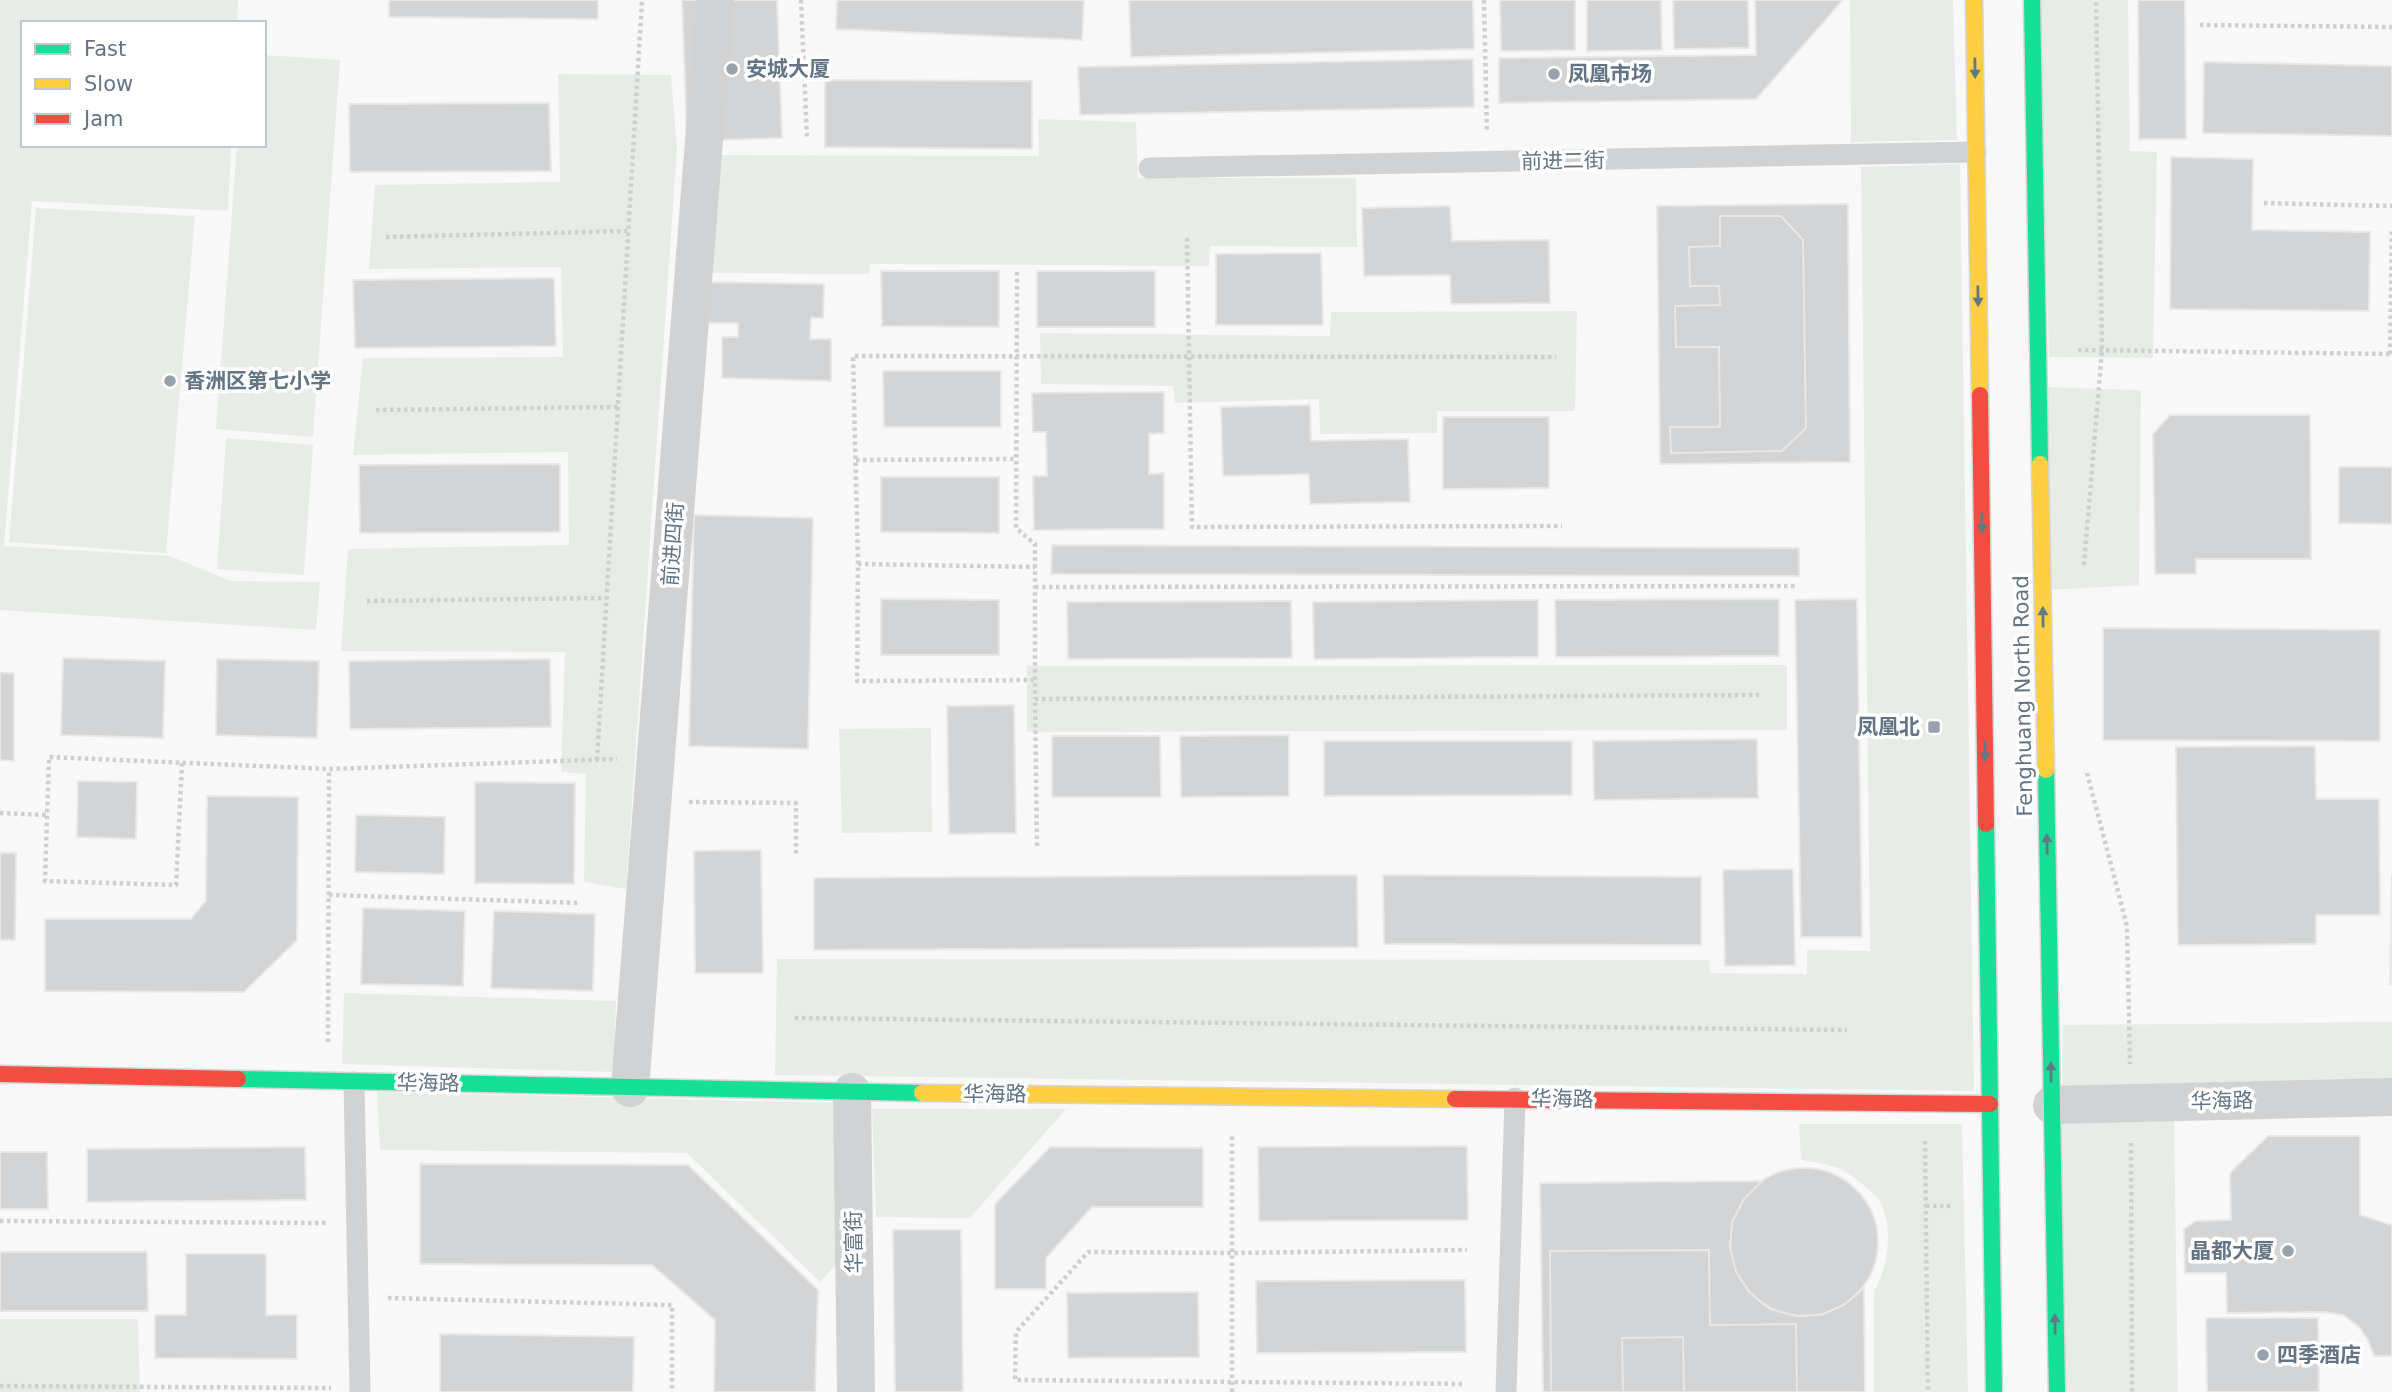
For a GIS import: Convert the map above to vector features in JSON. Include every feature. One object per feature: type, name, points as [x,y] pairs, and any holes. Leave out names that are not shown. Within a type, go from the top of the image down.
[{"type":"main road","name":"Fenghuang North Road","points":[[1974,0],[1994,1392]]},
{"type":"main road","name":"Fenghuang North Road","points":[[2032,0],[2057,1392]]},
{"type":"main road","name":"华海路","points":[[0,1074],[852,1093],[1990,1104]]},
{"type":"street","name":"前进四街","points":[[630,1088],[715,0]]},
{"type":"street","name":"华富街","points":[[852,1093],[856,1392]]},
{"type":"street","name":"华海路","points":[[2052,1105],[2392,1097]]},
{"type":"lane","name":"前进二街","points":[[1149,168],[1976,152]]},
{"type":"lane","points":[[354,1082],[360,1390]]},
{"type":"lane","points":[[1506,1392],[1515,1098]]},
{"type":"path","points":[[597,760],[642,0]]},
{"type":"path","points":[[801,0],[807,138]]},
{"type":"path","points":[[1484,0],[1488,162]]},
{"type":"path","points":[[2083,575],[2102,350],[2096,0]]},
{"type":"path","points":[[2200,25],[2392,27]]},
{"type":"path","points":[[2264,203],[2392,206]]},
{"type":"path","points":[[2039,350],[2391,354],[2392,229]]},
{"type":"path","points":[[386,237],[628,231]]},
{"type":"path","points":[[1187,239],[1192,527],[1562,526]]},
{"type":"path","points":[[1017,272],[1016,527],[1035,544],[1037,846]]},
{"type":"path","points":[[1034,680],[858,681],[853,356],[1556,357]]},
{"type":"path","points":[[376,410],[618,407]]},
{"type":"path","points":[[856,460],[1016,459]]},
{"type":"path","points":[[858,564],[1035,567]]},
{"type":"path","points":[[1035,587],[1798,586]]},
{"type":"path","points":[[367,601],[607,598]]},
{"type":"path","points":[[1035,699],[1759,695]]},
{"type":"path","points":[[182,762],[176,885],[45,881],[49,757],[182,762],[329,769],[656,758]]},
{"type":"path","points":[[2087,760],[2087,773],[2127,926],[2132,1392]]},
{"type":"path","points":[[327,1081],[329,769]]},
{"type":"path","points":[[653,802],[796,803],[796,856]]},
{"type":"path","points":[[0,813],[47,815]]},
{"type":"path","points":[[328,895],[581,903]]},
{"type":"path","points":[[795,1018],[1847,1030]]},
{"type":"path","points":[[1232,1096],[1232,1392]]},
{"type":"path","points":[[1924,1103],[1927,1392]]},
{"type":"path","points":[[0,1221],[357,1223]]},
{"type":"path","points":[[1462,1384],[1016,1380],[1016,1332],[1088,1252],[1466,1250]]},
{"type":"path","points":[[358,1297],[672,1305],[672,1392]]},
{"type":"path","points":[[0,1386],[360,1390]]},
{"type":"shaded area","points":[[0,0],[238,0],[237,21],[21,21],[21,147],[231,147],[228,211],[32,201],[4,546],[170,556],[231,581],[320,582],[316,630],[0,610]]},
{"type":"shaded area","points":[[1850,0],[1953,0],[1957,140],[1851,142]]},
{"type":"shaded area","points":[[2038,0],[2128,0],[2130,151],[2157,152],[2153,358],[2049,357]]},
{"type":"shaded area","points":[[266,55],[340,60],[313,437],[216,429],[237,147],[266,147]]},
{"type":"shaded area","points":[[558,74],[671,75],[677,148],[626,889],[584,882],[586,774],[561,772],[565,652],[341,651],[348,549],[569,545],[568,452],[353,455],[363,358],[563,357],[561,267],[369,269],[375,185],[560,182]]},
{"type":"shaded area","points":[[1038,119],[1136,122],[1138,178],[1356,178],[1357,247],[1210,246],[1209,266],[870,264],[869,274],[704,273],[718,155],[1039,156]]},
{"type":"shaded area","points":[[1960,164],[1974,1091],[775,1075],[777,959],[1709,960],[1710,973],[1807,974],[1807,950],[1870,951],[1861,167]]},
{"type":"shaded area","points":[[36,208],[195,216],[166,553],[9,542]]},
{"type":"shaded area","points":[[1577,311],[1575,411],[1437,411],[1437,433],[1320,434],[1319,399],[1175,403],[1173,386],[1041,384],[1040,333],[1330,336],[1331,312]]},
{"type":"shaded area","points":[[2041,387],[2141,390],[2139,585],[2048,590]]},
{"type":"shaded area","points":[[226,438],[313,445],[304,575],[217,569]]},
{"type":"shaded area","points":[[1787,665],[1787,730],[1027,732],[1027,666]]},
{"type":"shaded area","points":[[931,728],[932,832],[842,833],[839,729]]},
{"type":"shaded area","points":[[344,993],[616,1001],[614,1072],[342,1064]]},
{"type":"shaded area","points":[[2392,1022],[2392,1087],[2062,1094],[2063,1025]]},
{"type":"shaded area","points":[[377,1092],[842,1103],[843,1258],[820,1282],[687,1153],[380,1150]]},
{"type":"shaded area","points":[[872,1109],[1066,1109],[970,1218],[876,1217]]},
{"type":"shaded area","points":[[2060,1118],[2174,1118],[2178,1392],[2065,1392]]},
{"type":"shaded area","points":[[1799,1124],[1962,1124],[1968,1392],[1874,1392],[1874,1291],[1886,1259],[1888,1236],[1884,1213],[1873,1193],[1848,1174],[1838,1168],[1801,1160]]},
{"type":"shaded area","points":[[0,1319],[138,1319],[140,1392],[0,1392]]},
{"type":"building","points":[[389,0],[598,0],[598,19],[389,17]]},
{"type":"building","name":"安城大厦","points":[[682,0],[777,0],[782,138],[687,141]]},
{"type":"building","points":[[837,0],[1084,0],[1082,40],[836,29]]},
{"type":"building","points":[[1129,0],[1473,0],[1474,49],[1131,57]]},
{"type":"building","points":[[1500,0],[1575,0],[1575,50],[1501,51]]},
{"type":"building","points":[[1587,0],[1661,0],[1662,50],[1587,51]]},
{"type":"building","points":[[1673,0],[1748,0],[1749,48],[1674,49]]},
{"type":"building","points":[[1755,0],[1843,0],[1756,99],[1499,103],[1499,58],[1756,55]]},
{"type":"building","points":[[2138,0],[2185,0],[2186,139],[2139,139]]},
{"type":"building","points":[[1473,59],[1474,107],[1080,115],[1078,67]]},
{"type":"building","points":[[2204,62],[2392,66],[2392,136],[2203,133]]},
{"type":"building","points":[[825,80],[1032,81],[1032,149],[825,147]]},
{"type":"building","points":[[549,103],[551,171],[350,172],[349,104]]},
{"type":"building","points":[[2171,157],[2253,159],[2252,230],[2370,232],[2369,311],[2170,309]]},
{"type":"building","points":[[1848,204],[1850,462],[1660,464],[1657,206]]},
{"type":"building","points":[[1450,206],[1452,241],[1549,240],[1550,303],[1451,304],[1450,275],[1364,276],[1362,208]]},
{"type":"building","points":[[1720,216],[1781,216],[1803,240],[1806,428],[1782,451],[1671,453],[1670,427],[1720,427],[1719,347],[1676,347],[1675,306],[1720,305],[1719,286],[1690,286],[1689,247],[1720,246]]},
{"type":"building","points":[[1321,253],[1323,325],[1216,325],[1216,254]]},
{"type":"building","points":[[881,271],[999,271],[999,327],[882,326]]},
{"type":"building","points":[[1037,271],[1155,271],[1155,327],[1037,327]]},
{"type":"building","points":[[554,278],[556,346],[355,348],[353,280]]},
{"type":"building","points":[[697,282],[824,284],[823,318],[811,318],[810,339],[831,339],[831,381],[722,378],[722,337],[738,337],[738,323],[697,323]]},
{"type":"building","points":[[883,371],[1001,371],[1001,427],[884,427]]},
{"type":"building","points":[[1164,392],[1164,433],[1149,434],[1149,474],[1164,473],[1164,529],[1034,530],[1033,476],[1047,476],[1046,432],[1033,432],[1032,393]]},
{"type":"building","points":[[1310,405],[1311,441],[1408,439],[1410,502],[1310,504],[1309,474],[1223,476],[1221,407]]},
{"type":"building","points":[[2170,415],[2310,415],[2311,559],[2196,559],[2196,574],[2155,574],[2153,434]]},
{"type":"building","points":[[1443,417],[1549,417],[1549,488],[1443,489]]},
{"type":"building","points":[[560,464],[560,532],[360,533],[359,465]]},
{"type":"building","points":[[2339,467],[2392,467],[2392,524],[2339,523]]},
{"type":"building","points":[[881,477],[999,477],[999,533],[881,532]]},
{"type":"building","points":[[694,515],[813,518],[808,749],[689,746]]},
{"type":"building","points":[[1052,545],[1799,548],[1799,576],[1051,574]]},
{"type":"building","points":[[881,599],[999,600],[999,655],[881,655]]},
{"type":"building","points":[[1779,599],[1779,656],[1556,657],[1555,600]]},
{"type":"building","points":[[1857,599],[1862,937],[1801,937],[1795,600]]},
{"type":"building","points":[[1538,600],[1538,657],[1314,659],[1313,602]]},
{"type":"building","points":[[1291,601],[1292,658],[1068,659],[1067,602]]},
{"type":"building","points":[[2103,628],[2380,630],[2380,741],[2103,740]]},
{"type":"building","points":[[63,658],[165,661],[163,738],[61,735]]},
{"type":"building","points":[[217,659],[319,661],[317,738],[216,735]]},
{"type":"building","points":[[550,659],[551,727],[350,729],[349,661]]},
{"type":"building","points":[[0,673],[14,673],[14,761],[0,760]]},
{"type":"building","points":[[1014,705],[1016,833],[949,834],[947,706]]},
{"type":"building","points":[[1289,735],[1289,796],[1181,797],[1180,736]]},
{"type":"building","points":[[1052,736],[1160,736],[1161,797],[1052,797]]},
{"type":"building","points":[[1757,739],[1758,798],[1594,800],[1593,741]]},
{"type":"building","points":[[1324,741],[1572,741],[1572,795],[1324,796]]},
{"type":"building","points":[[2315,746],[2316,799],[2379,799],[2380,915],[2316,915],[2316,944],[2178,945],[2176,747]]},
{"type":"building","points":[[78,781],[137,782],[136,839],[77,837]]},
{"type":"building","points":[[475,782],[575,783],[574,884],[475,883]]},
{"type":"building","points":[[207,796],[298,797],[297,940],[244,992],[45,991],[45,919],[191,919],[206,901]]},
{"type":"building","points":[[356,815],[445,817],[444,874],[355,872]]},
{"type":"building","points":[[761,850],[763,973],[695,973],[694,851]]},
{"type":"building","points":[[0,853],[16,853],[15,940],[0,940]]},
{"type":"building","points":[[1793,869],[1795,965],[1725,966],[1723,870]]},
{"type":"building","points":[[2392,874],[2392,984],[2390,984]]},
{"type":"building","points":[[1357,875],[1358,947],[814,950],[814,878]]},
{"type":"building","points":[[1383,875],[1701,877],[1701,945],[1384,944]]},
{"type":"building","points":[[363,908],[465,911],[463,986],[361,984]]},
{"type":"building","points":[[494,911],[595,914],[593,991],[491,988]]},
{"type":"building","name":"晶都大厦","points":[[2268,1136],[2360,1136],[2360,1215],[2392,1225],[2392,1356],[2374,1356],[2359,1327],[2343,1315],[2324,1312],[2227,1313],[2226,1273],[2185,1273],[2184,1229],[2196,1221],[2231,1220],[2230,1173]]},
{"type":"building","points":[[1467,1146],[1468,1220],[1259,1221],[1258,1147]]},
{"type":"building","points":[[305,1147],[306,1200],[87,1202],[87,1149]]},
{"type":"building","points":[[1050,1147],[1203,1148],[1203,1207],[1092,1207],[1046,1258],[1046,1289],[995,1289],[995,1204]]},
{"type":"building","points":[[0,1152],[47,1152],[48,1209],[0,1209]]},
{"type":"building","points":[[420,1164],[688,1165],[818,1290],[815,1392],[714,1392],[715,1320],[652,1265],[420,1264]]},
{"type":"building","points":[[1804,1168],[1832,1174],[1856,1190],[1872,1214],[1878,1242],[1872,1270],[1856,1294],[1832,1310],[1804,1316],[1776,1310],[1752,1294],[1736,1270],[1730,1242],[1736,1214],[1752,1190],[1776,1174]]},
{"type":"building","points":[[1762,1181],[1744,1199],[1732,1222],[1730,1247],[1736,1272],[1750,1293],[1770,1309],[1796,1316],[1821,1315],[1844,1305],[1864,1288],[1865,1392],[1543,1392],[1540,1183]]},
{"type":"building","points":[[893,1230],[961,1230],[963,1392],[895,1392]]},
{"type":"building","points":[[1709,1250],[1710,1325],[1796,1324],[1797,1392],[1551,1392],[1550,1251]]},
{"type":"building","points":[[0,1252],[147,1252],[148,1311],[0,1311]]},
{"type":"building","points":[[186,1254],[266,1254],[266,1315],[297,1315],[297,1359],[155,1358],[155,1315],[186,1315]]},
{"type":"building","points":[[1465,1280],[1466,1352],[1257,1353],[1256,1281]]},
{"type":"building","points":[[1198,1292],[1199,1357],[1068,1358],[1067,1293]]},
{"type":"building","name":"四季酒店","points":[[2206,1318],[2318,1318],[2319,1392],[2207,1392]]},
{"type":"building","points":[[440,1334],[634,1337],[633,1392],[440,1392]]},
{"type":"building","points":[[1683,1337],[1684,1392],[1623,1392],[1622,1338]]},
{"type":"traffic: fast","points":[[2032,0],[2040,464]]},
{"type":"traffic: fast","points":[[2046,770],[2057,1392]]},
{"type":"traffic: fast","points":[[1986,824],[1994,1392]]},
{"type":"traffic: fast","points":[[238,1079],[922,1093]]},
{"type":"traffic: slow","points":[[1974,0],[1980,395]]},
{"type":"traffic: slow","points":[[2040,464],[2046,770]]},
{"type":"traffic: slow","points":[[922,1093],[1455,1099]]},
{"type":"traffic: jam","points":[[1980,395],[1986,824]]},
{"type":"traffic: jam","points":[[0,1074],[238,1079]]},
{"type":"traffic: jam","points":[[1455,1099],[1990,1104]]},
{"type":"place","name":"安城大厦","points":[[732,69]]},
{"type":"place","name":"凤凰市场","points":[[1554,74]]},
{"type":"place","name":"香洲区第七小学","points":[[170,381]]},
{"type":"place","name":"凤凰北","points":[[1934,727]]},
{"type":"place","name":"晶都大厦","points":[[2288,1251]]},
{"type":"place","name":"四季酒店","points":[[2263,1355]]}]
